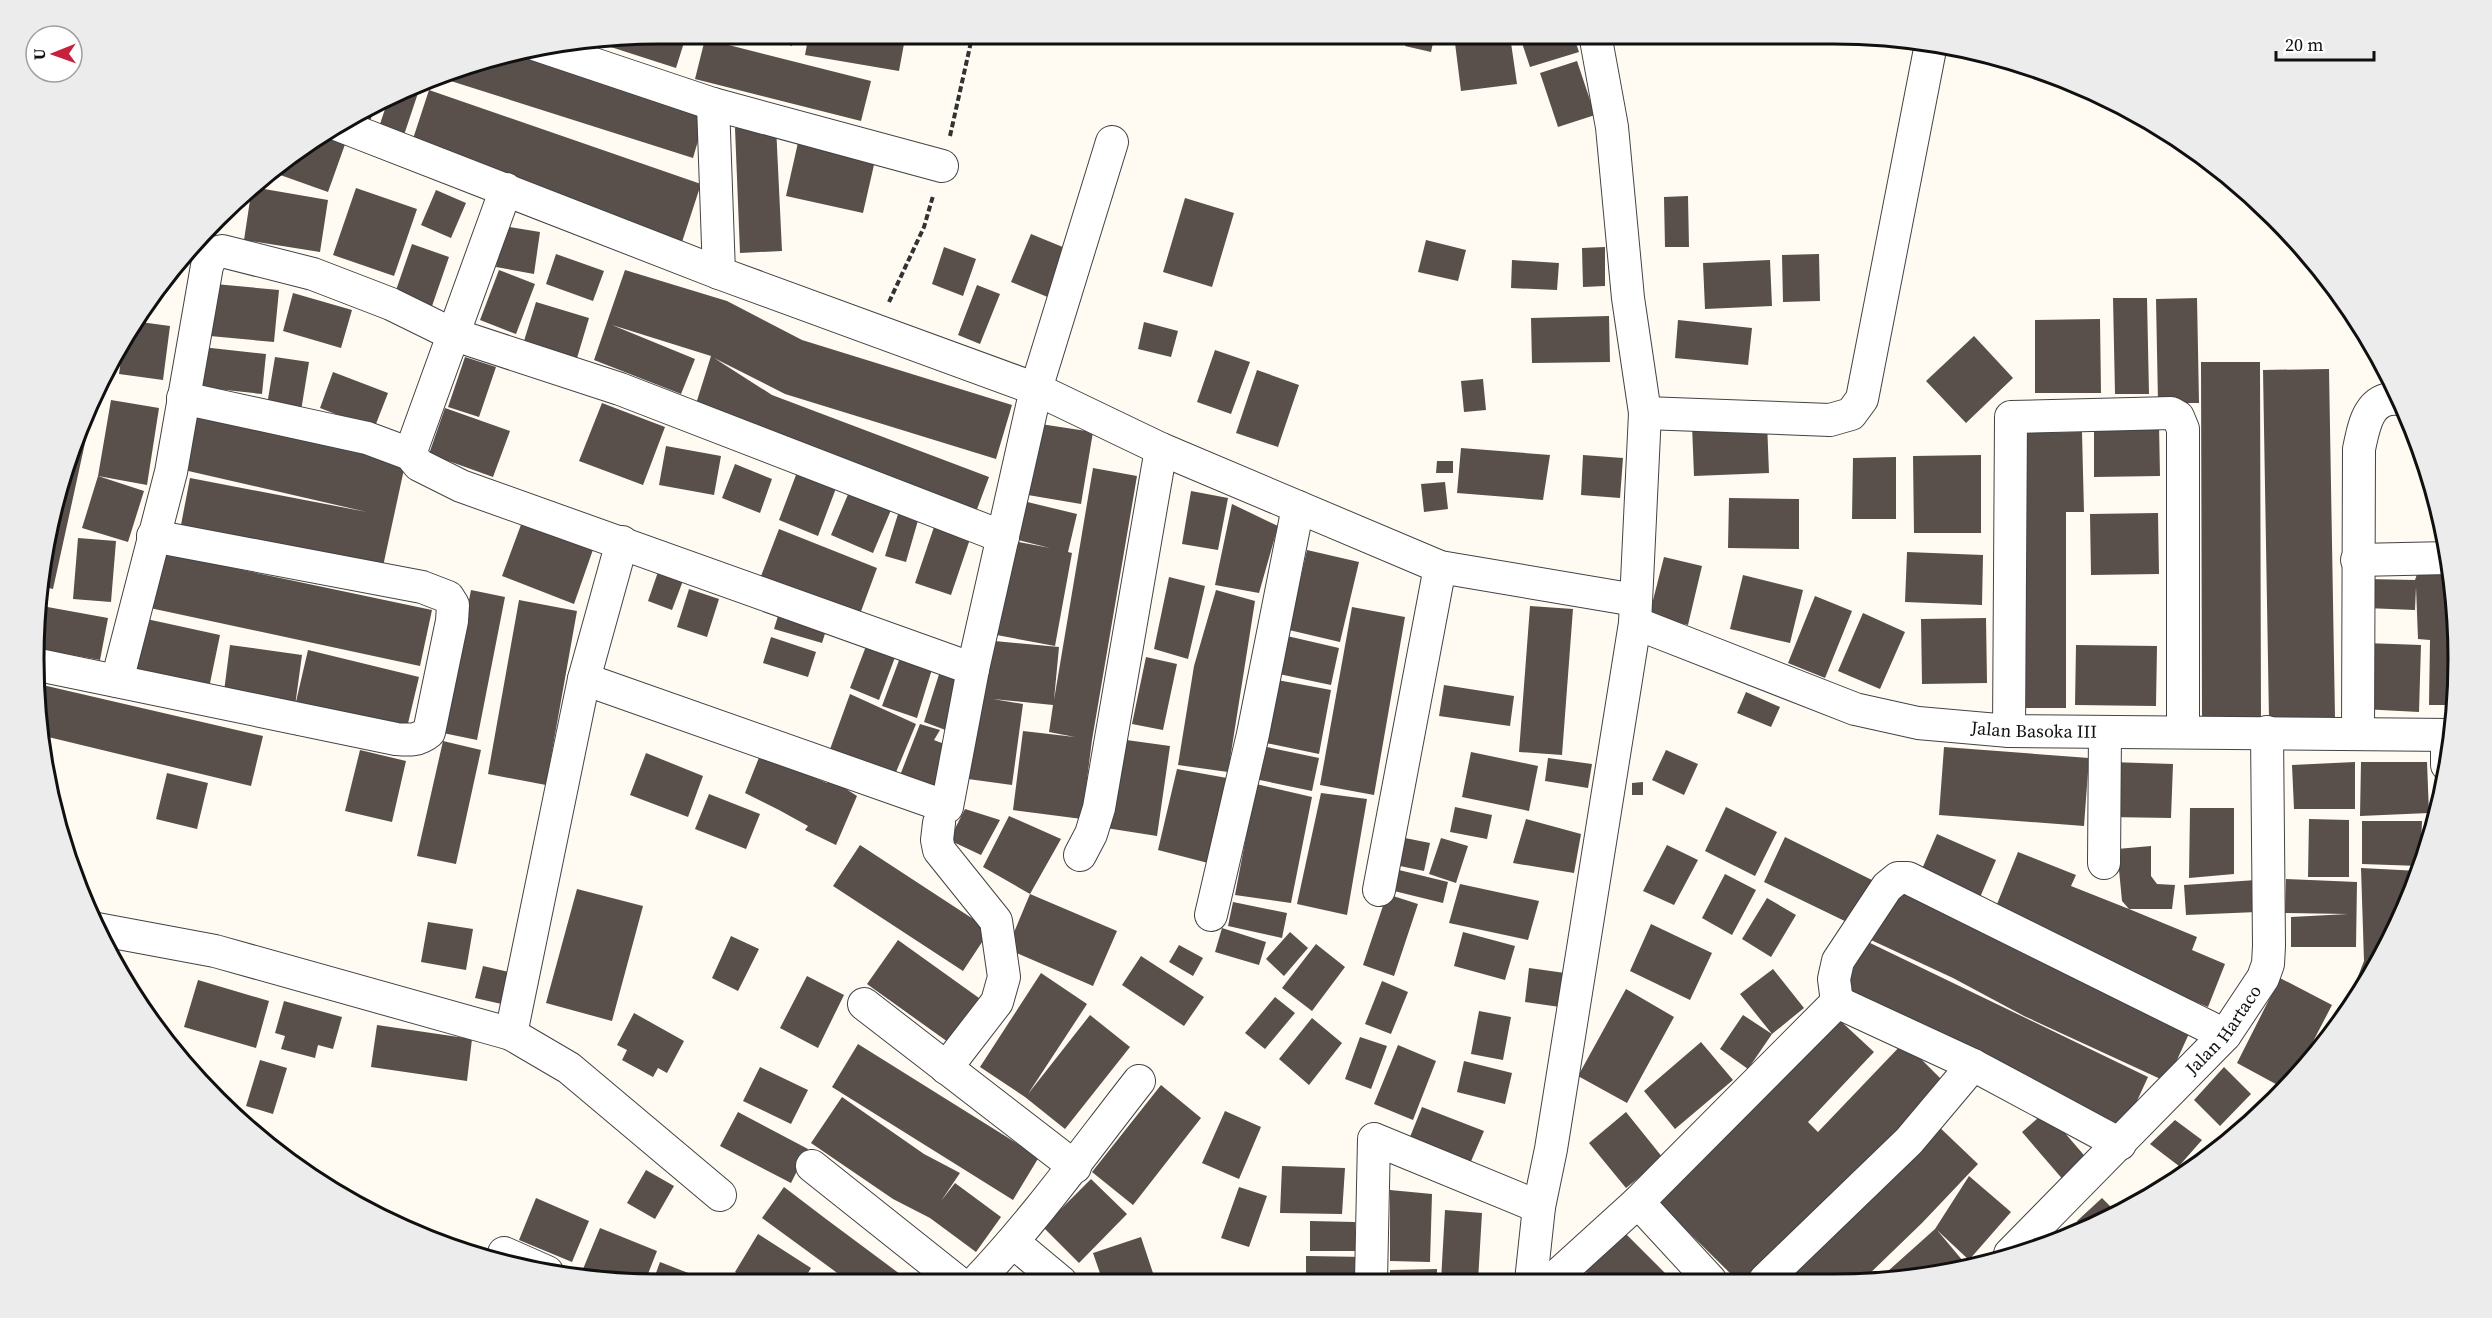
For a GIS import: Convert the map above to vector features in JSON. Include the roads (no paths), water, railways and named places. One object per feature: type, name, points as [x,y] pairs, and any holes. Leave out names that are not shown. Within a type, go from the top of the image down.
[{"type":"street","points":[[1532,1274],[1539,1207],[1553,1137],[1635,611],[1645,413],[1628,298],[1612,127],[1597,44]]},
{"type":"street","points":[[558,52],[713,104],[942,166]]},
{"type":"street","points":[[1645,413],[1830,420],[1851,414],[1862,399],[1930,52]]},
{"type":"street","points":[[713,104],[719,273]]},
{"type":"street","name":"Jalan Basoka III","points":[[347,128],[719,273],[1036,389],[1161,449],[1440,567],[1635,611],[1855,709],[1918,723],[2008,731],[2358,734],[2442,744]]},
{"type":"street","points":[[584,680],[947,807],[973,669],[1036,389],[1112,141]]},
{"type":"street","points":[[410,454],[506,189]]},
{"type":"street","points":[[117,681],[171,472],[207,266],[213,253],[222,251],[236,252],[312,274],[390,304],[452,334],[620,389],[1003,537]]},
{"type":"street","points":[[183,398],[367,438],[410,454],[419,465],[435,476],[973,669]]},
{"type":"street","points":[[2358,734],[2359,449],[2365,422],[2371,409],[2379,402],[2391,400]]},
{"type":"street","points":[[2008,731],[2011,417],[2171,413],[2178,417],[2183,429],[2183,731]]},
{"type":"street","points":[[1080,855],[1091,834],[1099,808],[1161,449]]},
{"type":"street","points":[[1211,915],[1253,734],[1298,507]]},
{"type":"street","points":[[44,666],[396,739],[422,738],[429,732],[452,621],[453,605],[448,597],[422,587],[153,536]]},
{"type":"street","points":[[512,1034],[584,680],[622,542]]},
{"type":"street","points":[[2357,560],[2440,558]]},
{"type":"street","points":[[1379,890],[1440,567]]},
{"type":"street","points":[[2104,863],[2105,732]]},
{"type":"street","name":"Jalan Hartaco","points":[[2018,1246],[2225,1035],[2262,978],[2268,964],[2267,732]]},
{"type":"street","points":[[939,823],[937,840],[939,850],[996,921],[1004,977],[997,1002],[946,1068]]},
{"type":"street","points":[[1837,1002],[1834,979],[1838,961],[1887,886],[1898,878],[1908,878],[2225,1035]]},
{"type":"street","points":[[107,931],[214,951],[512,1034],[569,1068],[720,1195]]},
{"type":"street","points":[[1837,1002],[1973,1065],[2120,1144]]},
{"type":"street","points":[[1559,1274],[1638,1202],[1837,1002]]},
{"type":"street","points":[[864,1004],[1075,1167]]},
{"type":"street","points":[[1771,1274],[1909,1141],[1973,1065]]},
{"type":"street","points":[[983,1274],[1013,1242],[1075,1167],[1139,1082]]},
{"type":"street","points":[[1371,1274],[1374,1139],[1539,1207]]},
{"type":"street","points":[[812,1167],[948,1274]]},
{"type":"street","points":[[1638,1202],[1704,1274]]},
{"type":"street","points":[[1013,1242],[1051,1274]]}]
